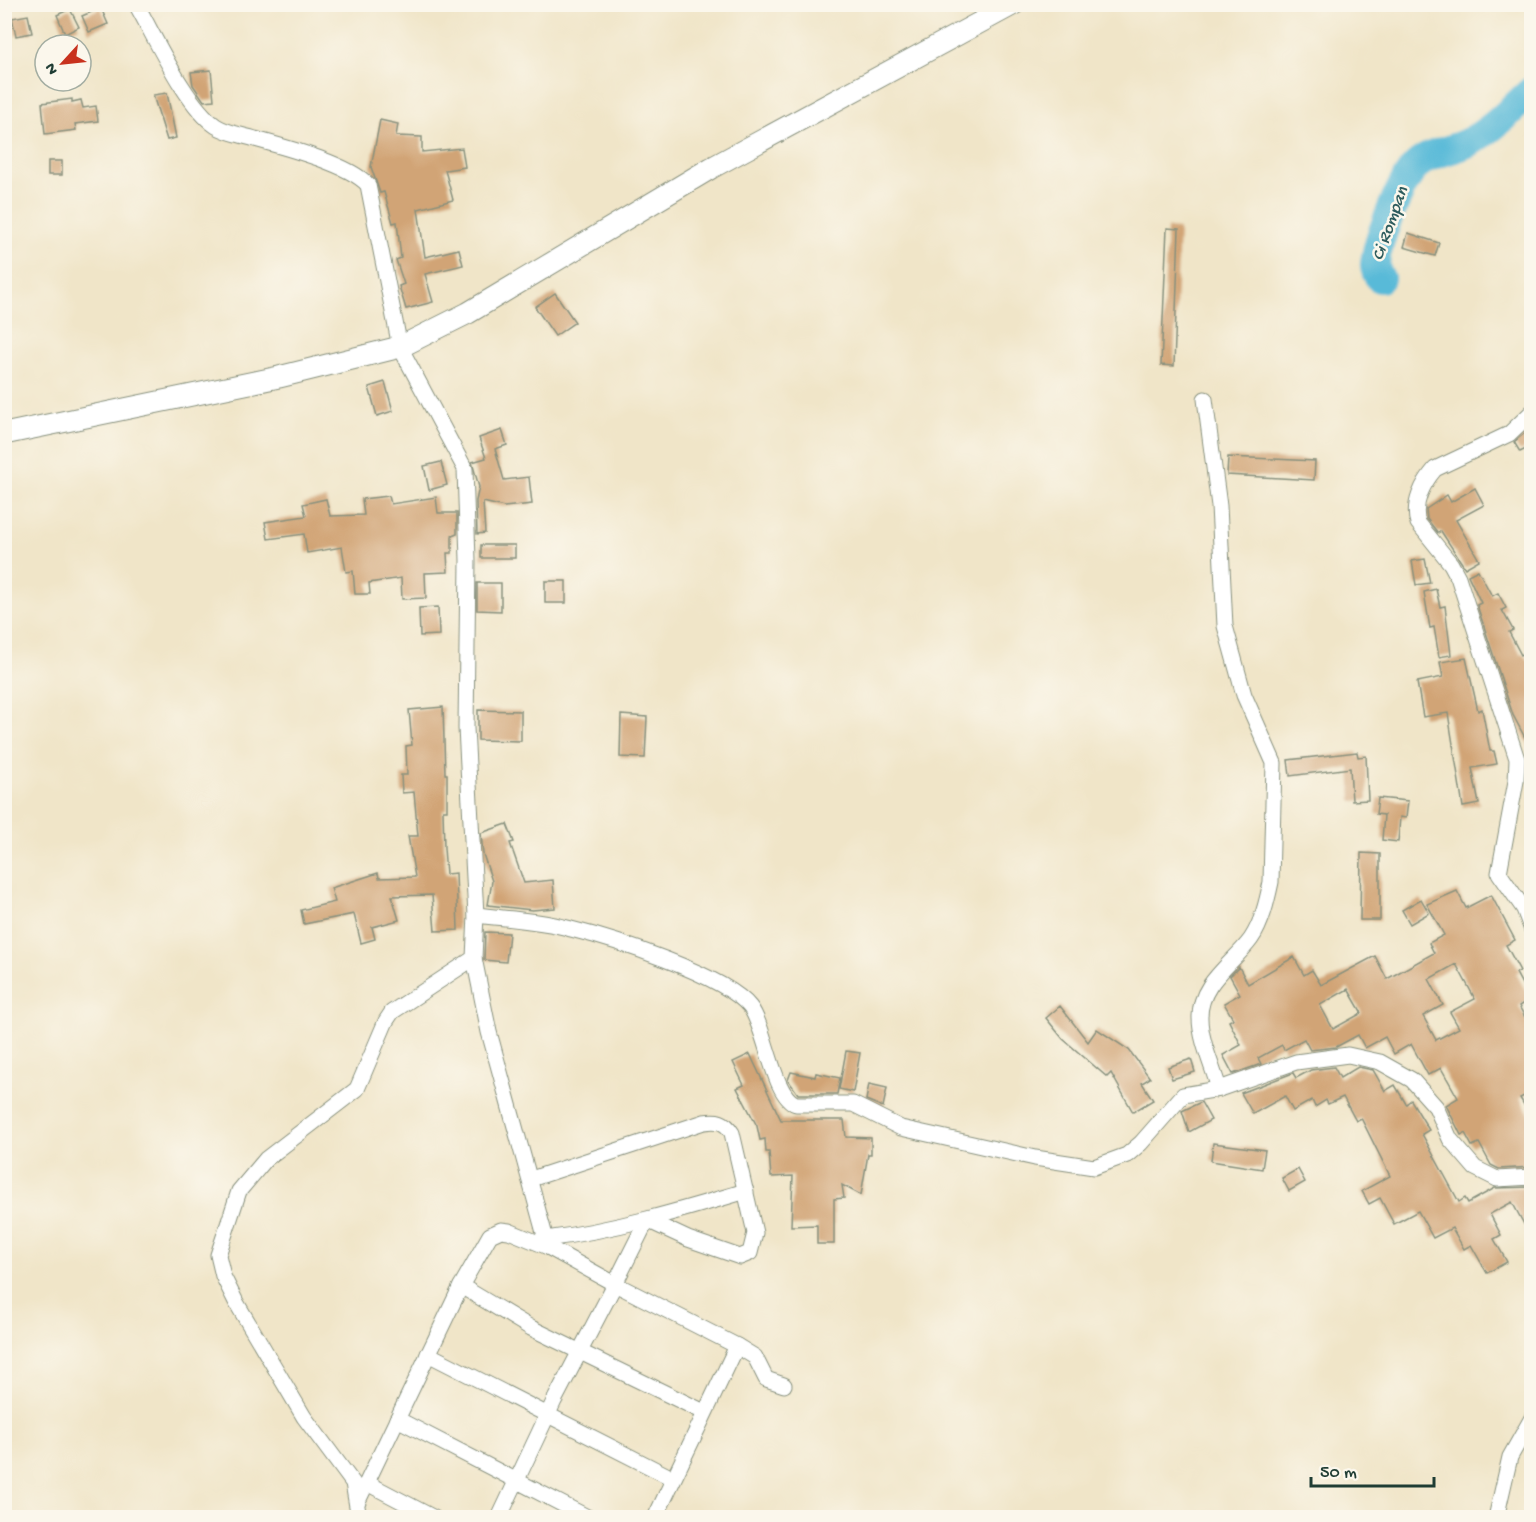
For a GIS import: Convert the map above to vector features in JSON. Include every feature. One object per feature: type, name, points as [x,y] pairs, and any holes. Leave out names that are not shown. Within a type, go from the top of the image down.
[{"type":"street","points":[[136,4],[187,93],[207,119],[227,131],[290,149],[346,170],[368,185],[400,346],[465,469],[468,560],[466,728],[476,915],[474,958],[489,1032],[547,1243]]},
{"type":"street","points":[[4,434],[279,377],[400,346],[468,313],[711,168],[1014,4]]},
{"type":"street","points":[[1205,399],[1219,506],[1225,626],[1244,695],[1274,763],[1271,882],[1267,901],[1252,938],[1219,973],[1203,997],[1201,1005],[1200,1024],[1219,1089]]},
{"type":"street","points":[[1532,412],[1509,434],[1435,469],[1429,476],[1416,504],[1415,515],[1418,523],[1451,564],[1458,577],[1514,749],[1516,781],[1499,873],[1528,907],[1532,930]]},
{"type":"street","points":[[476,915],[572,929],[659,958],[727,988],[750,1008],[783,1093],[796,1104],[853,1104],[901,1128],[1035,1158],[1094,1167],[1116,1160],[1136,1148],[1183,1095],[1219,1089],[1273,1070],[1318,1058],[1348,1055],[1380,1062],[1412,1080],[1437,1107],[1457,1149],[1475,1168],[1497,1179],[1532,1177]]},
{"type":"street","points":[[359,1518],[358,1501],[353,1483],[304,1417],[236,1302],[223,1276],[218,1255],[239,1191],[248,1179],[273,1154],[357,1089],[392,1012],[474,958]]},
{"type":"street","points":[[531,1179],[713,1121],[722,1122],[732,1133],[755,1233],[752,1248],[746,1256],[740,1257],[688,1239],[647,1220]]},
{"type":"street","points":[[547,1243],[647,1220],[746,1191]]},
{"type":"street","points":[[499,1518],[647,1220]]},
{"type":"street","points":[[358,1501],[460,1286],[484,1241],[496,1232],[509,1231],[547,1243],[615,1284],[737,1346],[755,1357],[766,1379],[784,1385]]},
{"type":"street","points":[[460,1286],[531,1328],[705,1412]]},
{"type":"street","points":[[655,1518],[672,1478],[737,1346]]},
{"type":"street","points":[[428,1354],[672,1478]]},
{"type":"street","points":[[1496,1518],[1510,1457],[1532,1418]]},
{"type":"street","points":[[397,1419],[589,1518]]},
{"type":"street","points":[[367,1484],[434,1518]]},
{"type":"building","points":[[101,8],[108,24],[89,32],[82,16]]},
{"type":"building","points":[[70,9],[79,27],[65,33],[57,15]]},
{"type":"building","points":[[28,15],[32,33],[16,36],[12,18]]},
{"type":"building","points":[[211,70],[214,100],[204,101],[193,85],[191,72]]},
{"type":"building","points":[[167,93],[176,138],[167,140],[153,95]]},
{"type":"building","points":[[72,99],[72,102],[81,100],[83,108],[96,106],[98,121],[75,124],[76,130],[45,134],[42,103]]},
{"type":"building","points":[[380,120],[398,124],[396,136],[422,137],[422,152],[462,148],[465,167],[445,170],[453,200],[418,209],[425,257],[459,249],[463,265],[425,274],[433,302],[406,309],[399,286],[404,284],[396,260],[401,258],[397,222],[393,223],[384,192],[380,193],[371,167]]},
{"type":"building","points":[[48,161],[62,161],[62,175],[48,175]]},
{"type":"building","points":[[1167,228],[1179,229],[1174,366],[1161,365]]},
{"type":"building","points":[[1408,233],[1439,243],[1435,256],[1404,247]]},
{"type":"building","points":[[555,293],[575,322],[555,336],[535,307]]},
{"type":"building","points":[[385,382],[393,411],[377,416],[369,387]]},
{"type":"building","points":[[1532,427],[1532,446],[1520,452],[1514,442]]},
{"type":"building","points":[[502,430],[507,445],[495,449],[504,480],[529,477],[532,504],[504,507],[483,502],[485,533],[477,534],[476,501],[479,487],[472,462],[486,458],[479,438]]},
{"type":"building","points":[[1228,457],[1315,461],[1314,480],[1227,475]]},
{"type":"building","points":[[441,462],[447,485],[429,490],[424,466]]},
{"type":"building","points":[[1475,488],[1484,505],[1456,520],[1479,560],[1465,568],[1441,531],[1438,533],[1427,519],[1426,509],[1447,495],[1451,502]]},
{"type":"building","points":[[389,496],[391,504],[436,497],[438,513],[457,513],[457,534],[452,536],[452,553],[447,553],[448,572],[425,573],[426,598],[402,599],[401,578],[369,583],[370,594],[355,594],[353,571],[346,572],[342,547],[307,553],[304,534],[268,539],[265,522],[306,516],[303,504],[326,499],[330,516],[364,515],[362,499]]},
{"type":"building","points":[[481,545],[515,545],[515,558],[481,558]]},
{"type":"building","points":[[1425,559],[1430,583],[1416,585],[1412,561]]},
{"type":"building","points":[[1478,570],[1492,596],[1498,593],[1506,608],[1502,610],[1513,630],[1509,632],[1521,655],[1524,653],[1532,666],[1532,751],[1513,715],[1477,605],[1481,603],[1468,575]]},
{"type":"building","points":[[545,581],[566,581],[566,603],[545,603]]},
{"type":"building","points":[[477,583],[501,583],[501,611],[477,610]]},
{"type":"building","points":[[1436,589],[1440,607],[1445,606],[1451,655],[1439,657],[1434,627],[1430,628],[1424,592]]},
{"type":"building","points":[[438,607],[439,635],[420,636],[419,608]]},
{"type":"building","points":[[1466,658],[1478,711],[1482,709],[1490,751],[1494,751],[1497,764],[1472,768],[1479,804],[1463,807],[1448,713],[1423,717],[1417,682],[1443,677],[1440,662]]},
{"type":"building","points":[[443,707],[445,774],[447,774],[447,810],[443,810],[444,848],[446,874],[456,873],[458,930],[435,931],[432,895],[392,896],[399,920],[372,927],[375,939],[361,943],[354,914],[304,924],[301,910],[335,902],[331,888],[378,873],[379,878],[415,877],[408,836],[418,836],[414,792],[402,793],[401,775],[407,775],[406,746],[412,745],[409,710]]},
{"type":"building","points":[[478,710],[521,711],[521,741],[478,740]]},
{"type":"building","points":[[621,715],[647,717],[645,758],[620,757]]},
{"type":"building","points":[[1357,752],[1358,757],[1366,756],[1368,800],[1352,801],[1350,768],[1290,776],[1288,760]]},
{"type":"building","points":[[1378,798],[1408,801],[1406,818],[1400,817],[1398,842],[1382,840],[1384,815],[1376,814]]},
{"type":"building","points":[[507,824],[514,842],[510,843],[524,883],[553,880],[555,908],[532,910],[488,905],[492,881],[483,854],[481,833]]},
{"type":"building","points":[[1361,853],[1380,854],[1380,920],[1360,920]]},
{"type":"building","points":[[1457,891],[1466,908],[1491,895],[1515,940],[1506,945],[1520,971],[1516,973],[1530,999],[1519,1006],[1532,1030],[1532,1092],[1520,1098],[1532,1118],[1532,1167],[1499,1169],[1491,1165],[1479,1143],[1472,1146],[1465,1133],[1461,1135],[1446,1105],[1458,1098],[1441,1068],[1428,1075],[1411,1044],[1394,1054],[1385,1037],[1365,1048],[1358,1035],[1336,1047],[1310,1050],[1304,1039],[1284,1050],[1282,1045],[1258,1058],[1261,1064],[1233,1074],[1223,1055],[1241,1045],[1229,1021],[1233,1019],[1224,1003],[1240,994],[1230,976],[1239,967],[1248,984],[1294,957],[1304,975],[1312,970],[1321,985],[1375,956],[1387,979],[1434,953],[1429,943],[1444,935],[1427,904]],"holes":[[[1456,964],[1475,999],[1450,1012],[1459,1028],[1436,1040],[1423,1016],[1443,1005],[1429,979]],[[1348,989],[1362,1013],[1333,1029],[1320,1005]]]},
{"type":"building","points":[[1421,899],[1429,913],[1410,924],[1402,910]]},
{"type":"building","points":[[485,932],[509,933],[506,962],[484,960]]},
{"type":"building","points":[[1060,1006],[1088,1042],[1097,1029],[1129,1050],[1150,1078],[1142,1083],[1153,1100],[1133,1112],[1111,1073],[1107,1077],[1063,1039],[1046,1018]]},
{"type":"building","points":[[846,1051],[860,1053],[853,1092],[839,1089]]},
{"type":"building","points":[[750,1054],[781,1120],[844,1120],[846,1137],[871,1138],[871,1154],[868,1154],[861,1195],[842,1185],[844,1198],[834,1199],[834,1244],[817,1244],[817,1225],[791,1226],[793,1176],[771,1177],[769,1152],[766,1152],[765,1139],[760,1140],[757,1126],[737,1088],[744,1085],[733,1062]]},
{"type":"building","points":[[1191,1059],[1195,1072],[1172,1079],[1168,1067]]},
{"type":"building","points":[[1334,1067],[1340,1078],[1358,1067],[1373,1070],[1385,1091],[1395,1085],[1406,1104],[1411,1100],[1429,1130],[1422,1134],[1459,1202],[1465,1198],[1468,1203],[1495,1188],[1532,1187],[1532,1239],[1512,1202],[1490,1214],[1501,1235],[1494,1239],[1507,1262],[1487,1273],[1471,1245],[1464,1249],[1452,1228],[1433,1238],[1418,1211],[1394,1224],[1380,1198],[1369,1204],[1362,1191],[1390,1176],[1361,1118],[1356,1121],[1343,1097],[1328,1104],[1326,1100],[1315,1107],[1312,1100],[1293,1111],[1285,1096],[1253,1114],[1241,1093],[1293,1073],[1296,1078],[1311,1070]]},
{"type":"building","points":[[791,1072],[815,1077],[816,1073],[840,1078],[837,1094],[798,1094],[788,1080]]},
{"type":"building","points":[[869,1084],[887,1088],[883,1107],[866,1100]]},
{"type":"building","points":[[1201,1102],[1211,1120],[1189,1132],[1182,1111]]},
{"type":"building","points":[[1213,1143],[1265,1150],[1262,1169],[1211,1161]]},
{"type":"building","points":[[1298,1169],[1305,1182],[1289,1191],[1282,1178]]},
{"type":"waterway","name":"Ci Rompan","points":[[1380,278],[1375,265],[1380,242],[1397,197],[1417,165],[1428,157],[1476,138],[1532,91]]}]
